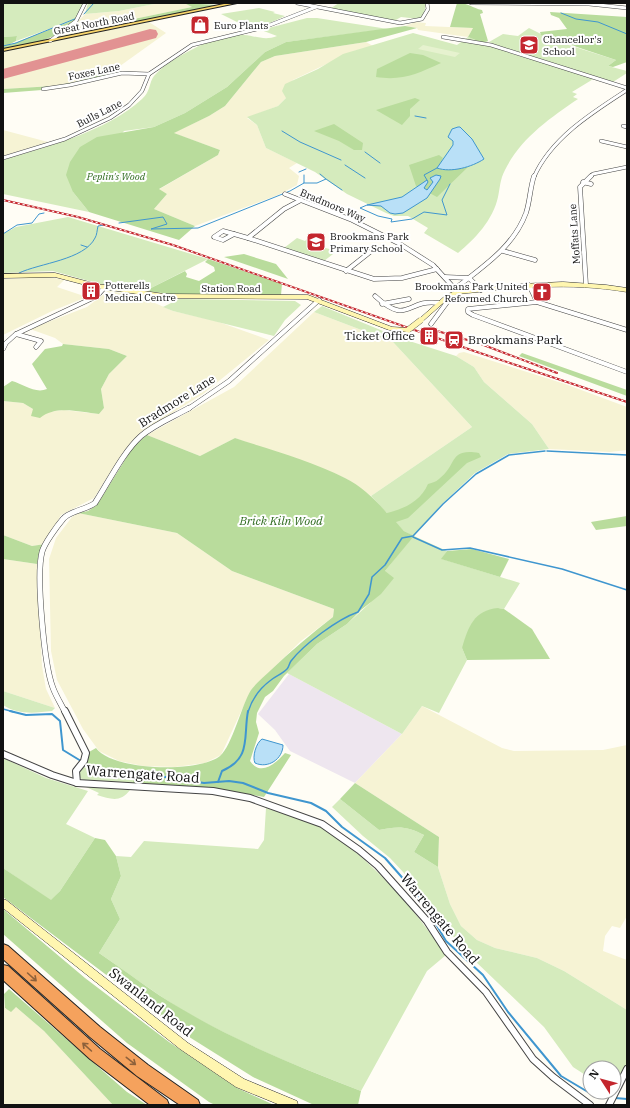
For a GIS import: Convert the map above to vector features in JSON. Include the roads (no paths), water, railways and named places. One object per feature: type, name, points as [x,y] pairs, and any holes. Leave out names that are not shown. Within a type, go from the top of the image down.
[{"type":"highway","points":[[3,950],[106,1042],[146,1073],[193,1105]]},
{"type":"highway","points":[[3,971],[95,1054],[162,1105]]},
{"type":"main road","name":"Great North Road","points":[[3,50],[235,3]]},
{"type":"street","points":[[50,41],[77,21],[83,12],[86,3]]},
{"type":"street","points":[[297,3],[402,24],[422,19],[428,9],[427,3]]},
{"type":"street","points":[[471,3],[589,4],[627,8]]},
{"type":"street","points":[[149,74],[197,43],[265,27],[282,19],[316,7]]},
{"type":"street","points":[[443,38],[492,45],[627,89]]},
{"type":"street","name":"Foxes Lane","points":[[43,89],[70,85],[122,73],[149,74]]},
{"type":"street","name":"Bulls Lane","points":[[3,158],[72,136],[124,110],[133,103],[145,88],[149,74]]},
{"type":"street","points":[[457,291],[469,278],[503,251],[522,223],[528,208],[534,176],[553,149],[574,126],[627,89]]},
{"type":"street","points":[[601,141],[627,147]]},
{"type":"street","points":[[583,182],[593,174],[627,167]]},
{"type":"street","points":[[583,182],[591,184]]},
{"type":"street","name":"Moffats Lane","points":[[583,182],[579,190],[586,285]]},
{"type":"street","name":"Bradmore Way","points":[[285,194],[388,238],[420,256],[437,269],[445,277],[452,288],[457,291]]},
{"type":"street","points":[[248,238],[286,208],[301,200]]},
{"type":"street","points":[[234,234],[223,240],[214,237],[223,230],[369,278],[402,278],[437,269]]},
{"type":"street","points":[[503,251],[535,260]]},
{"type":"street","points":[[346,271],[370,252]]},
{"type":"street","name":"Station Road","points":[[3,276],[55,275],[105,287],[164,296],[245,298],[303,297],[319,300],[391,329],[408,330],[457,291]]},
{"type":"street","points":[[445,277],[469,278],[481,290]]},
{"type":"street","points":[[457,291],[501,289],[558,283],[627,290]]},
{"type":"street","points":[[529,285],[537,302]]},
{"type":"street","points":[[3,349],[6,343],[16,334],[97,296],[104,290],[105,287]]},
{"type":"street","points":[[375,296],[382,304],[392,311],[398,312],[431,302],[444,301]]},
{"type":"street","name":"Bradmore Lane","points":[[76,773],[82,762],[86,749],[53,688],[47,666],[40,578],[42,551],[64,517],[74,512],[86,509],[95,503],[128,452],[142,435],[193,406],[229,381],[319,300]]},
{"type":"street","points":[[382,304],[409,300]]},
{"type":"street","points":[[432,324],[444,301]]},
{"type":"street","points":[[627,330],[537,302],[468,309],[468,312],[473,314],[627,372]]},
{"type":"street","points":[[16,334],[41,341],[36,347]]},
{"type":"street","name":"Warrengate Road","points":[[3,754],[61,779],[77,783],[213,792],[235,795],[250,798],[322,824],[378,866],[427,921],[447,952],[486,992],[533,1059],[567,1089],[590,1105]]},
{"type":"street","points":[[61,779],[76,773],[77,783]]},
{"type":"street","name":"Swanland Road","points":[[3,903],[184,1046],[240,1083],[292,1105]]},
{"type":"street","points":[[611,1101],[627,1069]]},
{"type":"water","points":[[460,127],[472,139],[484,159],[461,168],[449,170],[437,168],[453,145],[453,141],[448,137],[452,129]]},
{"type":"water","points":[[436,175],[441,176],[440,179],[427,198],[403,213],[390,213],[381,206],[367,205],[402,197],[427,180],[428,182],[424,188],[427,190],[433,182],[430,178]]},
{"type":"water","points":[[262,739],[283,745],[278,758],[270,764],[260,765],[255,763],[254,760],[256,747]]},
{"type":"waterway","points":[[84,14],[94,3]]},
{"type":"waterway","points":[[561,13],[576,19],[598,22],[627,34]]},
{"type":"waterway","points":[[3,46],[16,43],[77,18]]},
{"type":"waterway","points":[[415,116],[426,118]]},
{"type":"waterway","points":[[282,131],[300,142],[341,160]]},
{"type":"waterway","points":[[365,152],[380,163]]},
{"type":"waterway","points":[[345,165],[365,178]]},
{"type":"waterway","points":[[427,180],[424,175],[437,168]]},
{"type":"waterway","points":[[299,172],[306,169]]},
{"type":"waterway","points":[[320,174],[326,179]]},
{"type":"waterway","points":[[304,175],[304,183]]},
{"type":"waterway","points":[[304,183],[317,183],[326,179]]},
{"type":"waterway","points":[[326,179],[342,190]]},
{"type":"waterway","points":[[119,223],[163,217],[167,224],[151,229],[198,228],[290,191],[304,183]]},
{"type":"waterway","points":[[367,205],[360,208],[378,216],[392,219],[391,222],[412,219],[424,212],[447,215],[442,200],[450,184]]},
{"type":"waterway","points":[[3,234],[17,225],[32,223],[39,214],[44,213]]},
{"type":"waterway","points":[[87,247],[95,238],[98,226],[104,225]]},
{"type":"waterway","points":[[81,245],[87,247]]},
{"type":"waterway","points":[[19,273],[72,256],[87,247]]},
{"type":"waterway","points":[[248,712],[254,698],[260,690],[267,683],[287,669],[291,661],[304,647],[331,626],[358,612],[369,594],[372,577],[385,565],[402,538],[413,536],[443,504],[476,474],[509,455],[545,451]]},
{"type":"waterway","points":[[547,451],[627,455]]},
{"type":"waterway","points":[[413,537],[442,550],[470,548],[562,569],[627,590]]},
{"type":"waterway","points":[[3,709],[14,712]]},
{"type":"waterway","points":[[10,711],[14,712]]},
{"type":"waterway","points":[[218,782],[222,771],[232,766],[242,753],[248,711]]},
{"type":"waterway","points":[[14,712],[26,715],[52,714],[60,721],[63,750],[81,761]]},
{"type":"waterway","points":[[83,764],[104,776],[166,777],[204,783],[218,782]]},
{"type":"waterway","points":[[218,782],[229,781],[243,783],[268,793],[311,803],[326,811],[342,827],[385,858],[421,899],[446,941],[483,975],[508,1012],[561,1076],[582,1088]]},
{"type":"waterway","points":[[622,1099],[627,1099]]},
{"type":"railway","points":[[3,200],[78,217],[173,245],[474,351],[627,402]]},
{"type":"railway","points":[[434,330],[481,344],[557,373]]},
{"type":"place","name":"Euro Plants","points":[[200,25]]},
{"type":"place","name":"Chancellor's School","points":[[529,45]]},
{"type":"place","name":"Brookmans Park Primary School","points":[[316,242]]},
{"type":"place","name":"Potterells Medical Centre","points":[[91,291]]},
{"type":"place","name":"Brookmans Park United Reformed Church","points":[[542,292]]},
{"type":"place","name":"Ticket Office","points":[[429,336]]},
{"type":"place","name":"Brookmans Park","points":[[454,340]]},
{"type":"park label","name":"Peplin's Wood","points":[[116,176]]},
{"type":"park label","name":"Brick Kiln Wood","points":[[281,521]]}]
